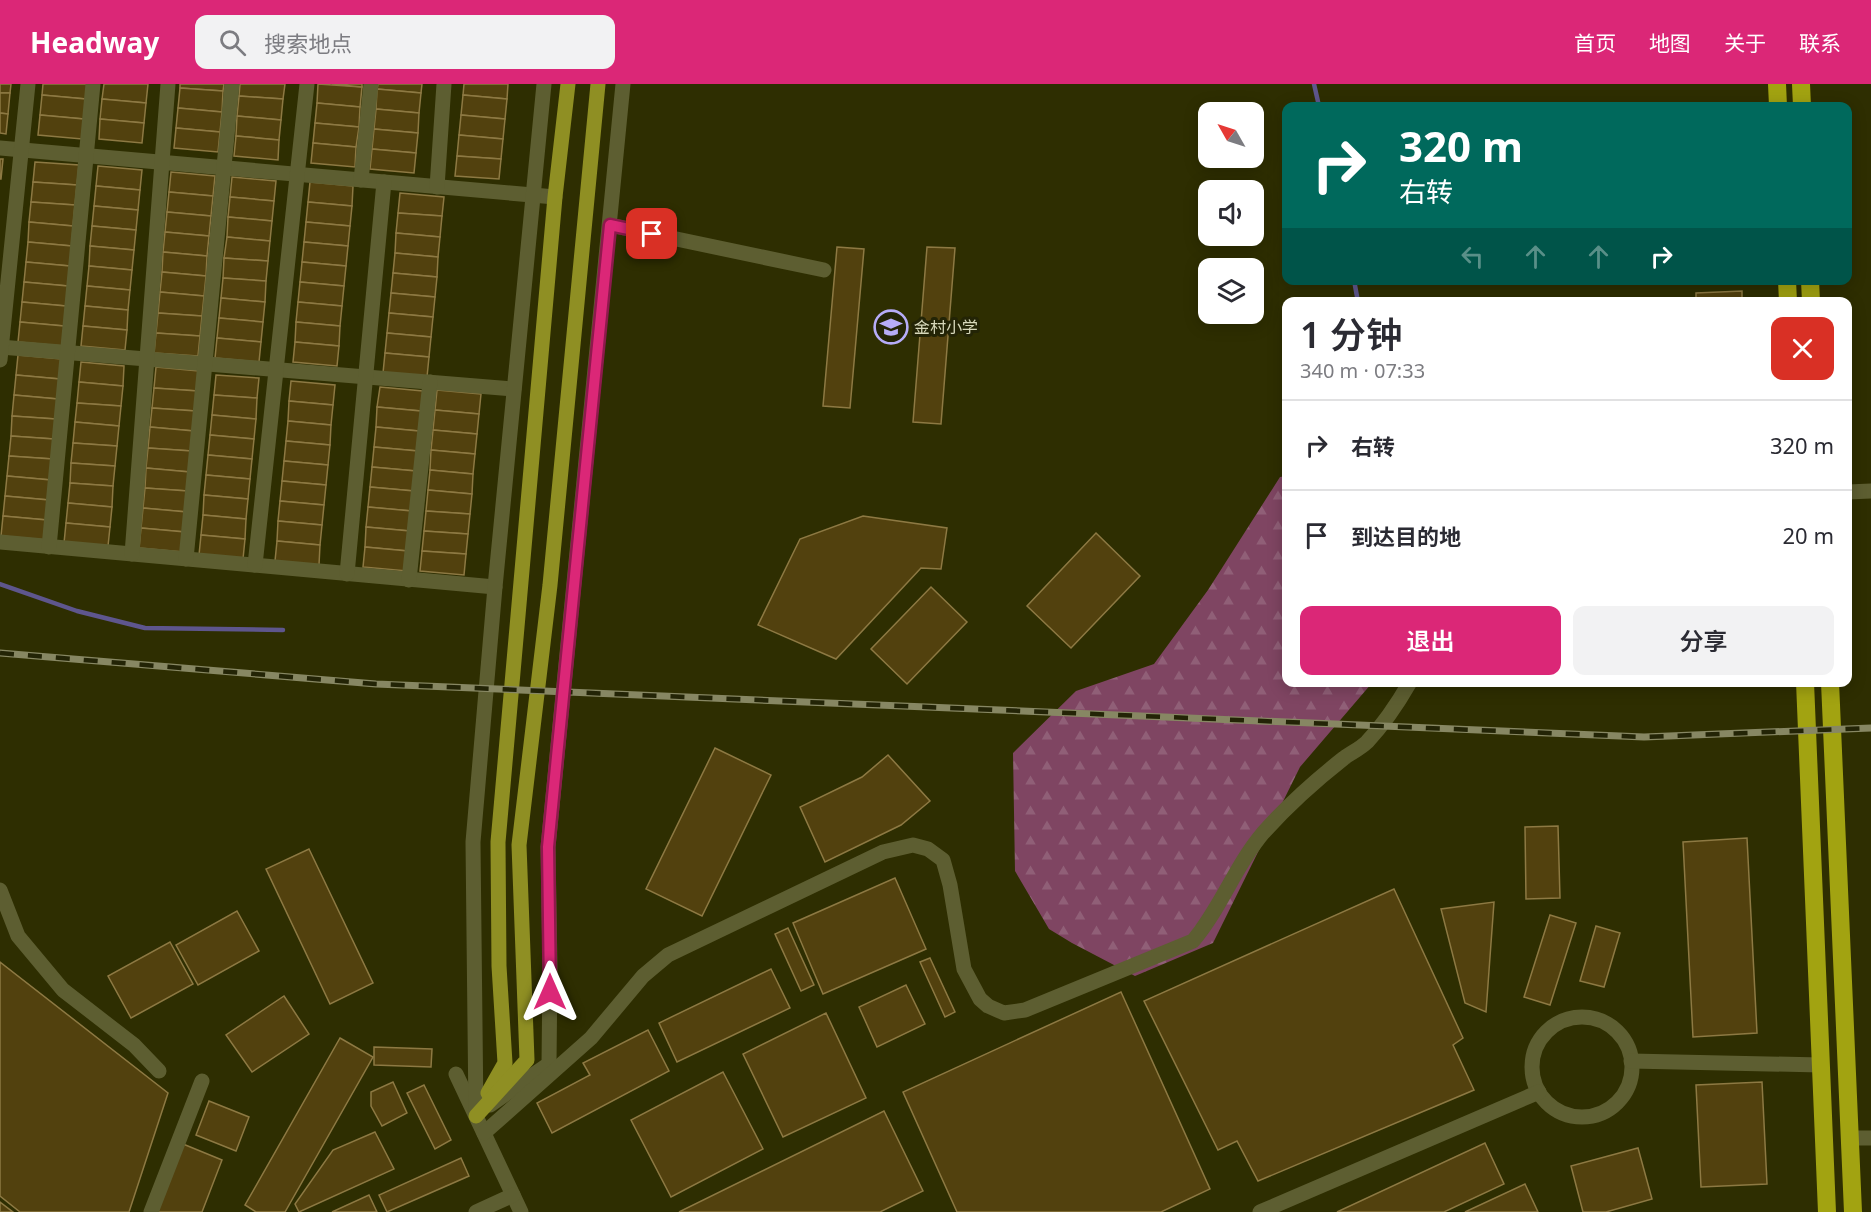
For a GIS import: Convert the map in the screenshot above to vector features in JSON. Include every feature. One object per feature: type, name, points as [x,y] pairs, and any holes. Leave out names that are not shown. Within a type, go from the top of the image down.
[{"type":"highway","points":[[1777,84],[1778,102]]},
{"type":"highway","points":[[1801,84],[1802,102]]},
{"type":"highway","points":[[1805,687],[1827,1212]]},
{"type":"highway","points":[[1830,687],[1853,1212]]},
{"type":"main road","points":[[476,1116],[505,1063],[500,966],[498,842],[555,197],[568,84]]},
{"type":"main road","points":[[476,1116],[526,1060],[519,845],[550,585],[598,84]]},
{"type":"street","points":[[28,84],[0,352],[67,353],[514,389]]},
{"type":"street","points":[[49,547],[93,84]]},
{"type":"street","points":[[132,554],[168,84]]},
{"type":"street","points":[[186,559],[232,84]]},
{"type":"street","points":[[255,566],[307,84]]},
{"type":"street","points":[[361,180],[371,84]]},
{"type":"street","points":[[437,187],[444,84]]},
{"type":"street","points":[[476,1116],[473,842],[495,587],[544,84]]},
{"type":"street","points":[[476,1116],[549,1064],[548,847],[623,84]]},
{"type":"street","points":[[0,148],[555,197]]},
{"type":"street","points":[[347,574],[384,182]]},
{"type":"street","points":[[610,225],[824,270]]},
{"type":"street","points":[[409,580],[430,382]]},
{"type":"street","points":[[1852,492],[1871,491]]},
{"type":"street","points":[[0,542],[495,587]]},
{"type":"street","points":[[484,1133],[591,1038],[643,976],[669,955],[883,852],[913,845],[928,849],[943,860],[950,885],[964,969],[980,999],[988,1006],[1004,1013],[1025,1010],[1193,941],[1206,925],[1262,834],[1309,788],[1344,758],[1366,743],[1406,687]]},
{"type":"street","points":[[0,890],[18,936],[63,990],[134,1045],[159,1071]]},
{"type":"street","points":[[1578,1017],[1595,1019],[1610,1026],[1622,1037],[1630,1052],[1632,1069],[1629,1085],[1621,1099],[1609,1109],[1594,1116],[1578,1117],[1563,1113],[1549,1105],[1539,1092],[1533,1078],[1533,1061],[1538,1045],[1548,1031],[1562,1022],[1578,1017]]},
{"type":"street","points":[[1631,1061],[1821,1065]]},
{"type":"street","points":[[456,1074],[521,1212]]},
{"type":"street","points":[[151,1212],[202,1081]]},
{"type":"street","points":[[1260,1212],[1539,1092]]},
{"type":"street","points":[[1851,1138],[1871,1138]]},
{"type":"street","points":[[476,1212],[513,1195]]},
{"type":"green space","points":[[1282,477],[1282,687],[1369,687],[1300,767],[1213,943],[1135,976],[1049,929],[1015,871],[1013,753],[1076,691],[1154,664],[1208,590]]},
{"type":"building","points":[[0,84],[11,84],[10,93],[0,93]]},
{"type":"building","points":[[43,84],[87,84],[86,99],[42,95]]},
{"type":"building","points":[[104,84],[148,84],[146,103],[102,99]]},
{"type":"building","points":[[180,84],[224,84],[223,91],[180,88]]},
{"type":"building","points":[[240,84],[285,84],[283,99],[239,96]]},
{"type":"building","points":[[318,84],[362,87],[360,107],[317,103]]},
{"type":"building","points":[[332,84],[362,84],[362,87]]},
{"type":"building","points":[[378,84],[422,84],[421,93],[377,89]]},
{"type":"building","points":[[464,84],[508,84],[507,99],[463,95]]},
{"type":"building","points":[[180,88],[223,91],[222,112],[178,108]]},
{"type":"building","points":[[377,89],[421,93],[419,113],[376,109]]},
{"type":"building","points":[[0,93],[10,93],[8,114],[0,113]]},
{"type":"building","points":[[42,95],[86,99],[84,119],[40,115]]},
{"type":"building","points":[[463,95],[507,99],[505,119],[461,115]]},
{"type":"building","points":[[239,96],[283,99],[281,120],[237,116]]},
{"type":"building","points":[[102,99],[146,103],[144,123],[100,119]]},
{"type":"building","points":[[317,103],[360,107],[359,127],[315,123]]},
{"type":"building","points":[[178,108],[222,112],[220,132],[176,128]]},
{"type":"building","points":[[376,109],[419,113],[418,133],[374,129]]},
{"type":"building","points":[[0,113],[8,114],[6,134],[0,133]]},
{"type":"building","points":[[40,115],[84,119],[82,139],[38,135]]},
{"type":"building","points":[[461,115],[505,119],[503,139],[459,135]]},
{"type":"building","points":[[237,116],[281,120],[279,140],[236,136]]},
{"type":"building","points":[[100,119],[144,123],[142,143],[99,139]]},
{"type":"building","points":[[315,123],[359,127],[356,147],[313,143]]},
{"type":"building","points":[[176,128],[220,132],[218,152],[174,148]]},
{"type":"building","points":[[374,129],[418,133],[416,153],[372,149]]},
{"type":"building","points":[[459,135],[503,139],[501,159],[457,156]]},
{"type":"building","points":[[236,136],[279,140],[278,160],[234,156]]},
{"type":"building","points":[[313,143],[356,147],[355,167],[311,163]]},
{"type":"building","points":[[372,149],[416,153],[414,173],[370,169]]},
{"type":"building","points":[[457,156],[501,159],[499,179],[455,176]]},
{"type":"building","points":[[0,159],[3,159],[1,179],[0,179]]},
{"type":"building","points":[[35,162],[79,165],[77,185],[33,182]]},
{"type":"building","points":[[98,166],[142,170],[140,190],[96,186]]},
{"type":"building","points":[[171,172],[215,176],[213,196],[169,192]]},
{"type":"building","points":[[232,177],[276,181],[274,201],[230,197]]},
{"type":"building","points":[[33,182],[77,185],[75,205],[31,202]]},
{"type":"building","points":[[310,182],[353,186],[352,206],[308,202]]},
{"type":"building","points":[[96,186],[140,190],[138,210],[94,206]]},
{"type":"building","points":[[169,192],[213,196],[211,216],[167,212]]},
{"type":"building","points":[[400,193],[444,197],[442,216],[398,213]]},
{"type":"building","points":[[230,197],[274,201],[272,221],[228,217]]},
{"type":"building","points":[[31,202],[75,205],[73,226],[29,222]]},
{"type":"building","points":[[308,202],[352,206],[350,226],[306,222]]},
{"type":"building","points":[[94,206],[138,210],[136,230],[92,226]]},
{"type":"building","points":[[167,212],[211,216],[209,236],[165,232]]},
{"type":"building","points":[[398,213],[442,216],[440,237],[396,233]]},
{"type":"building","points":[[228,217],[272,221],[270,241],[227,237]]},
{"type":"building","points":[[29,222],[73,226],[72,246],[28,242]]},
{"type":"building","points":[[306,222],[350,226],[348,246],[304,242]]},
{"type":"building","points":[[92,226],[136,230],[134,250],[90,246]]},
{"type":"building","points":[[165,232],[209,236],[207,256],[163,252]]},
{"type":"building","points":[[396,233],[440,237],[438,257],[395,253]]},
{"type":"building","points":[[227,237],[270,241],[268,261],[224,258]]},
{"type":"building","points":[[28,242],[72,246],[70,266],[26,262]]},
{"type":"building","points":[[304,242],[348,246],[346,266],[302,262]]},
{"type":"building","points":[[90,246],[134,250],[132,270],[89,266]]},
{"type":"building","points":[[837,247],[864,249],[850,408],[823,406]]},
{"type":"building","points":[[927,247],[955,248],[941,424],[913,422]]},
{"type":"building","points":[[163,252],[207,256],[206,276],[162,272]]},
{"type":"building","points":[[395,253],[438,257],[437,277],[393,273]]},
{"type":"building","points":[[224,258],[268,261],[266,281],[223,278]]},
{"type":"building","points":[[26,262],[70,266],[68,286],[24,282]]},
{"type":"building","points":[[302,262],[346,266],[344,286],[300,282]]},
{"type":"building","points":[[89,266],[132,270],[130,290],[87,286]]},
{"type":"building","points":[[162,272],[206,276],[204,296],[160,292]]},
{"type":"building","points":[[393,273],[437,277],[435,297],[391,293]]},
{"type":"building","points":[[223,278],[266,281],[265,302],[221,298]]},
{"type":"building","points":[[24,282],[68,286],[66,306],[22,302]]},
{"type":"building","points":[[300,282],[344,286],[342,306],[298,302]]},
{"type":"building","points":[[87,286],[130,290],[128,310],[85,306]]},
{"type":"building","points":[[1742,291],[1742,297],[1696,297],[1696,293]]},
{"type":"building","points":[[160,292],[204,296],[202,316],[158,313]]},
{"type":"building","points":[[391,293],[435,297],[433,317],[389,313]]},
{"type":"building","points":[[221,298],[265,302],[263,322],[219,318]]},
{"type":"building","points":[[22,302],[66,306],[64,326],[20,322]]},
{"type":"building","points":[[298,302],[342,306],[340,326],[296,322]]},
{"type":"building","points":[[85,306],[128,310],[127,330],[83,326]]},
{"type":"building","points":[[158,313],[202,316],[200,336],[156,333]]},
{"type":"building","points":[[389,313],[433,317],[431,337],[387,333]]},
{"type":"building","points":[[219,318],[263,322],[261,342],[217,338]]},
{"type":"building","points":[[20,322],[64,326],[62,346],[18,342]]},
{"type":"building","points":[[296,322],[340,326],[339,346],[295,342]]},
{"type":"building","points":[[83,326],[127,330],[125,350],[81,346]]},
{"type":"building","points":[[156,333],[200,336],[198,356],[154,353]]},
{"type":"building","points":[[387,333],[431,337],[429,357],[385,353]]},
{"type":"building","points":[[217,338],[261,342],[259,362],[215,358]]},
{"type":"building","points":[[295,342],[339,346],[337,366],[293,362]]},
{"type":"building","points":[[385,353],[429,357],[427,377],[383,373]]},
{"type":"building","points":[[18,355],[62,359],[60,379],[16,375]]},
{"type":"building","points":[[81,362],[124,366],[123,386],[79,382]]},
{"type":"building","points":[[156,367],[199,371],[198,391],[154,388]]},
{"type":"building","points":[[16,375],[60,379],[58,399],[14,395]]},
{"type":"building","points":[[216,375],[259,378],[257,398],[214,395]]},
{"type":"building","points":[[291,381],[335,385],[333,405],[289,401]]},
{"type":"building","points":[[79,382],[123,386],[121,406],[77,403]]},
{"type":"building","points":[[380,387],[423,391],[421,411],[377,407]]},
{"type":"building","points":[[154,388],[198,391],[196,411],[152,408]]},
{"type":"building","points":[[437,390],[481,394],[479,414],[435,410]]},
{"type":"building","points":[[14,395],[58,399],[56,419],[12,416]]},
{"type":"building","points":[[214,395],[257,398],[256,419],[212,415]]},
{"type":"building","points":[[289,401],[333,405],[331,425],[288,421]]},
{"type":"building","points":[[77,403],[121,406],[119,426],[75,422]]},
{"type":"building","points":[[377,407],[421,411],[419,431],[376,427]]},
{"type":"building","points":[[152,408],[196,411],[194,431],[150,427]]},
{"type":"building","points":[[435,410],[479,414],[477,434],[433,430]]},
{"type":"building","points":[[212,415],[256,419],[254,439],[210,435]]},
{"type":"building","points":[[12,416],[56,419],[54,439],[11,436]]},
{"type":"building","points":[[288,421],[331,425],[330,445],[286,441]]},
{"type":"building","points":[[75,422],[119,426],[117,446],[73,443]]},
{"type":"building","points":[[150,427],[194,431],[192,451],[148,448]]},
{"type":"building","points":[[376,427],[419,431],[418,451],[374,447]]},
{"type":"building","points":[[433,430],[477,434],[475,454],[431,450]]},
{"type":"building","points":[[210,435],[254,439],[252,459],[208,455]]},
{"type":"building","points":[[11,436],[54,439],[53,459],[9,456]]},
{"type":"building","points":[[286,441],[330,445],[328,465],[284,461]]},
{"type":"building","points":[[73,443],[117,446],[115,466],[71,463]]},
{"type":"building","points":[[374,447],[418,451],[416,471],[372,467]]},
{"type":"building","points":[[148,448],[192,451],[190,472],[146,468]]},
{"type":"building","points":[[431,450],[475,454],[473,474],[430,470]]},
{"type":"building","points":[[208,455],[252,459],[250,479],[206,475]]},
{"type":"building","points":[[9,456],[53,459],[51,480],[7,476]]},
{"type":"building","points":[[284,461],[328,465],[326,485],[282,481]]},
{"type":"building","points":[[71,463],[115,466],[113,486],[70,483]]},
{"type":"building","points":[[372,467],[416,471],[414,491],[370,487]]},
{"type":"building","points":[[146,468],[190,472],[188,491],[145,488]]},
{"type":"building","points":[[430,470],[473,474],[472,494],[428,490]]},
{"type":"building","points":[[206,475],[250,479],[248,499],[204,495]]},
{"type":"building","points":[[7,476],[51,480],[49,500],[5,496]]},
{"type":"building","points":[[282,481],[326,485],[324,505],[280,501]]},
{"type":"building","points":[[70,483],[113,486],[112,507],[68,503]]},
{"type":"building","points":[[370,487],[414,491],[412,511],[368,507]]},
{"type":"building","points":[[145,488],[188,491],[187,512],[143,508]]},
{"type":"building","points":[[428,490],[472,494],[470,514],[426,511]]},
{"type":"building","points":[[204,495],[248,499],[246,519],[203,515]]},
{"type":"building","points":[[5,496],[49,500],[47,520],[3,516]]},
{"type":"building","points":[[280,501],[324,505],[322,525],[278,521]]},
{"type":"building","points":[[68,503],[112,507],[110,527],[66,523]]},
{"type":"building","points":[[368,507],[412,511],[410,531],[366,527]]},
{"type":"building","points":[[143,508],[187,512],[185,532],[141,528]]},
{"type":"building","points":[[426,511],[470,514],[468,534],[424,531]]},
{"type":"building","points":[[203,515],[246,519],[245,539],[201,535]]},
{"type":"building","points":[[3,516],[47,520],[45,540],[1,536]]},
{"type":"building","points":[[863,516],[947,528],[941,569],[921,568],[836,659],[758,625],[800,539]]},
{"type":"building","points":[[278,521],[322,525],[320,545],[277,541]]},
{"type":"building","points":[[66,523],[110,527],[108,546],[64,543]]},
{"type":"building","points":[[366,527],[410,531],[408,551],[365,547]]},
{"type":"building","points":[[141,528],[185,532],[183,552],[139,548]]},
{"type":"building","points":[[424,531],[468,534],[466,554],[422,551]]},
{"type":"building","points":[[1096,533],[1140,576],[1071,648],[1027,606]]},
{"type":"building","points":[[201,535],[245,539],[243,559],[199,555]]},
{"type":"building","points":[[277,541],[320,545],[319,565],[275,561]]},
{"type":"building","points":[[365,547],[408,551],[407,571],[363,567]]},
{"type":"building","points":[[422,551],[466,554],[464,575],[420,571]]},
{"type":"building","points":[[931,587],[967,622],[907,684],[871,649]]},
{"type":"building","points":[[715,748],[771,775],[702,916],[646,889]]},
{"type":"building","points":[[888,755],[930,801],[901,825],[825,862],[800,807],[862,777]]},
{"type":"building","points":[[1558,826],[1560,898],[1526,899],[1525,827]]},
{"type":"building","points":[[1747,838],[1757,1033],[1693,1037],[1683,842]]},
{"type":"building","points":[[309,849],[373,983],[330,1004],[266,869]]},
{"type":"building","points":[[895,878],[926,949],[823,994],[793,923]]},
{"type":"building","points":[[1394,889],[1463,1038],[1453,1045],[1474,1090],[1258,1181],[1237,1141],[1218,1150],[1144,1001]]},
{"type":"building","points":[[1494,902],[1486,1012],[1465,1003],[1441,909]]},
{"type":"building","points":[[237,911],[259,951],[198,985],[176,945]]},
{"type":"building","points":[[1550,915],[1576,923],[1550,1005],[1524,997]]},
{"type":"building","points":[[1596,926],[1620,933],[1604,987],[1580,981]]},
{"type":"building","points":[[788,928],[814,985],[801,991],[775,934]]},
{"type":"building","points":[[170,942],[193,984],[131,1018],[108,976]]},
{"type":"building","points":[[930,958],[955,1012],[945,1017],[920,962]]},
{"type":"building","points":[[0,962],[168,1093],[129,1212],[20,1212],[0,1196]]},
{"type":"building","points":[[771,969],[790,1008],[677,1062],[659,1023]]},
{"type":"building","points":[[906,985],[925,1024],[877,1047],[859,1007]]},
{"type":"building","points":[[1121,992],[1210,1189],[1161,1212],[957,1212],[903,1092]]},
{"type":"building","points":[[284,996],[309,1034],[252,1072],[226,1035]]},
{"type":"building","points":[[826,1013],[866,1098],[783,1137],[743,1054]]},
{"type":"building","points":[[648,1030],[669,1071],[552,1133],[537,1103],[590,1075],[583,1063]]},
{"type":"building","points":[[340,1038],[373,1057],[285,1212],[256,1212],[245,1205]]},
{"type":"building","points":[[374,1047],[432,1049],[431,1067],[374,1065]]},
{"type":"building","points":[[723,1072],[763,1149],[671,1197],[631,1120]]},
{"type":"building","points":[[393,1082],[407,1113],[382,1126],[371,1106],[371,1092]]},
{"type":"building","points":[[1762,1082],[1767,1184],[1701,1187],[1696,1085]]},
{"type":"building","points":[[424,1085],[451,1140],[435,1149],[407,1093]]},
{"type":"building","points":[[209,1101],[249,1117],[236,1151],[196,1135]]},
{"type":"building","points":[[884,1111],[923,1191],[880,1212],[679,1212]]},
{"type":"building","points":[[375,1132],[394,1169],[299,1212],[295,1204],[333,1150]]},
{"type":"building","points":[[1485,1143],[1504,1184],[1444,1212],[1337,1212]]},
{"type":"building","points":[[183,1144],[222,1160],[202,1212],[157,1212]]},
{"type":"building","points":[[1638,1148],[1652,1199],[1606,1212],[1583,1212],[1571,1166]]},
{"type":"building","points":[[461,1158],[469,1176],[387,1212],[379,1195]]},
{"type":"building","points":[[1525,1184],[1538,1212],[1465,1212]]},
{"type":"building","points":[[369,1195],[377,1212],[332,1212]]},
{"type":"building","points":[[0,1202],[13,1212],[0,1212]]},
{"type":"waterway","points":[[1314,84],[1318,102]]},
{"type":"waterway","points":[[1355,285],[1357,297]]},
{"type":"waterway","points":[[0,584],[77,611],[145,628],[283,630]]},
{"type":"railway","points":[[0,653],[376,684],[1644,737],[1871,728]]},
{"type":"place","name":"金村小学","points":[[891,327]]},
{"type":"route","points":[[550,992],[548,847],[610,225],[652,234]]}]
